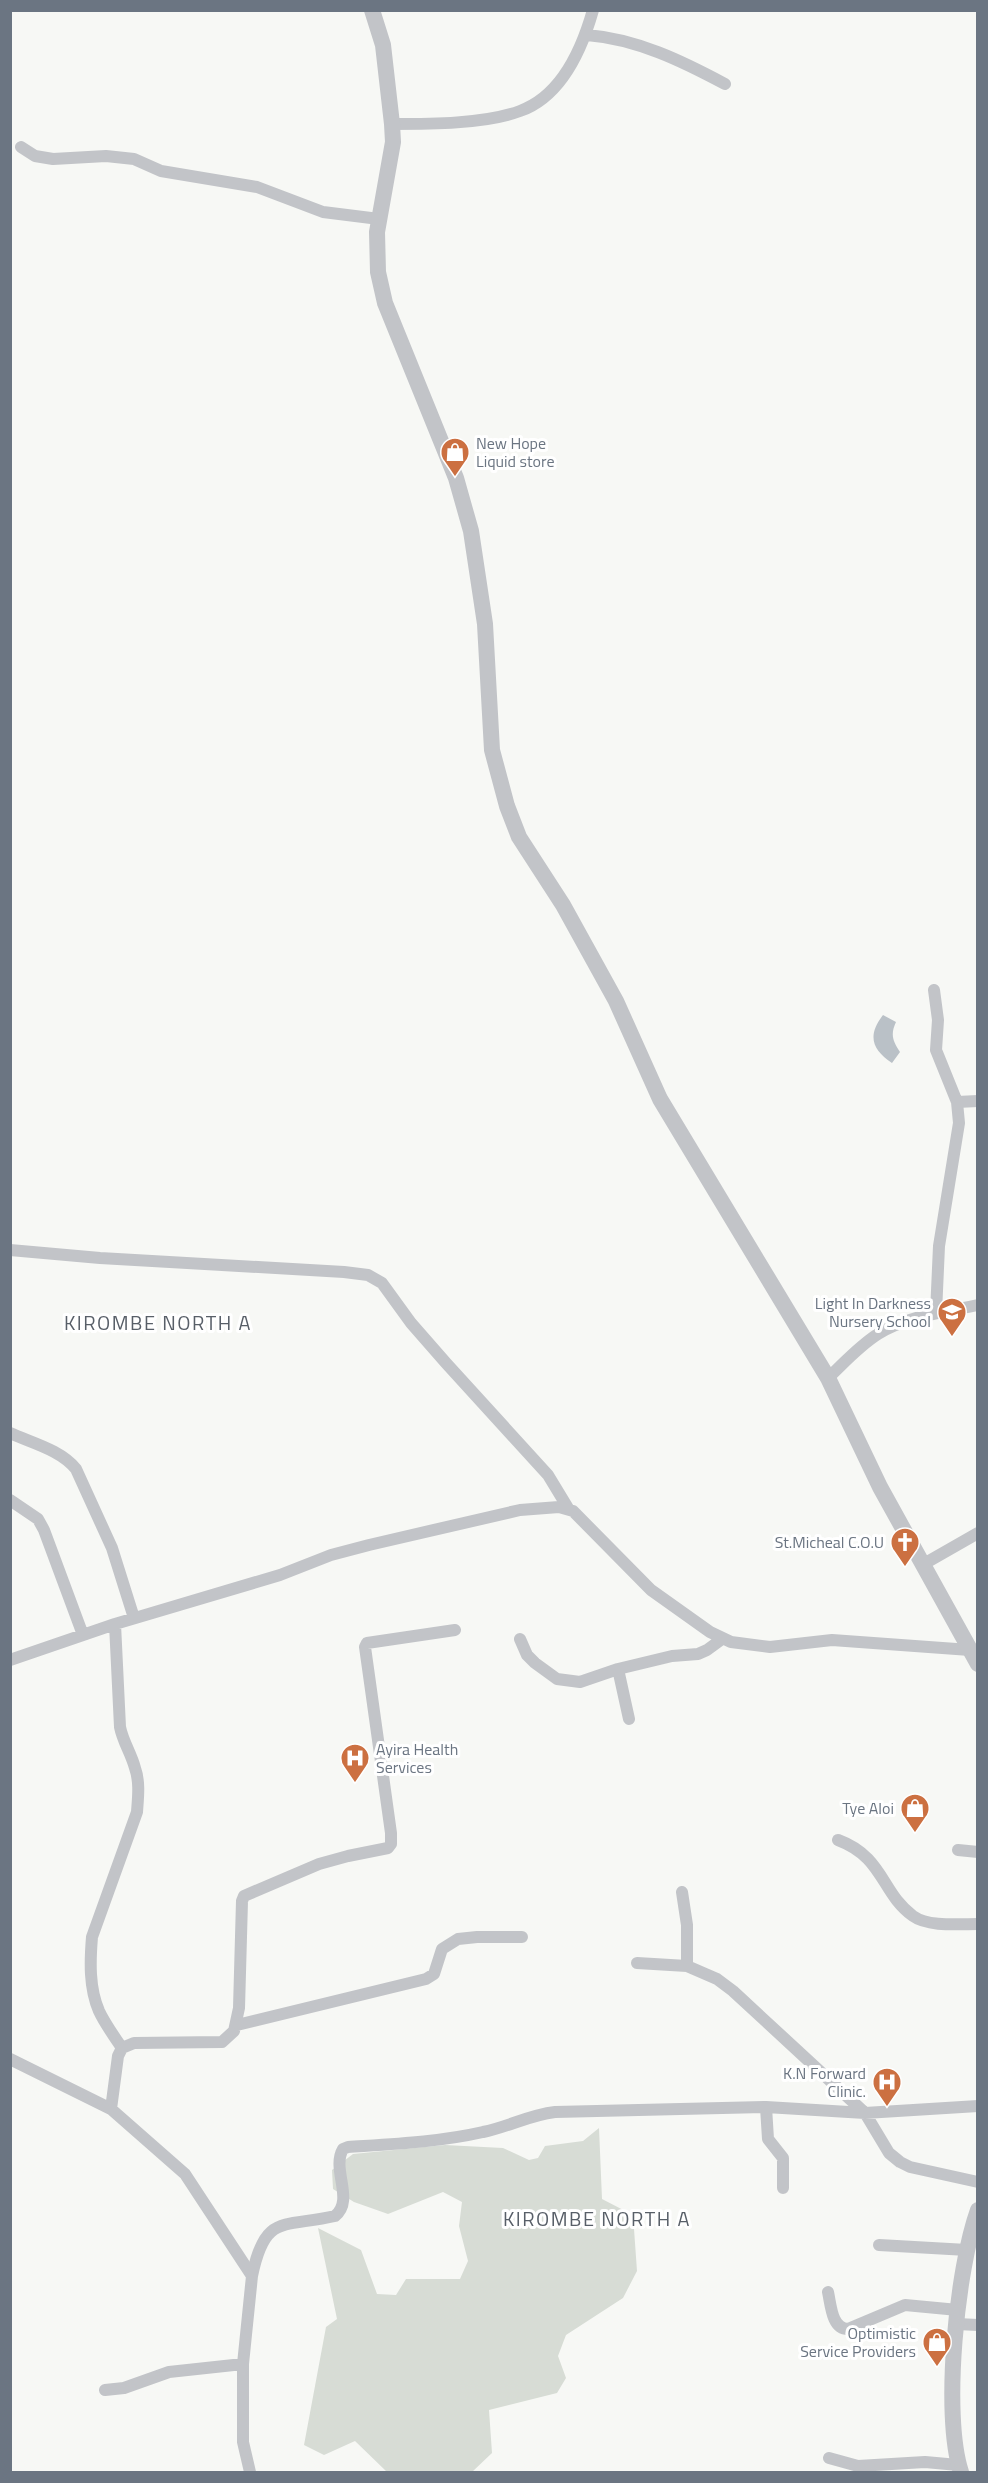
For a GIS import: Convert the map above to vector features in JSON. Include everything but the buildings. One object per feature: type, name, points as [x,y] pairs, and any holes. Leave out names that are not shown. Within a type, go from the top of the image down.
[{"type":"street","points":[[372,10],[383,45],[393,142],[379,219],[376,257],[385,303],[456,478],[471,531],[485,624],[492,750],[507,806],[519,837],[563,905],[616,1001],[660,1099],[828,1378],[880,1487],[974,1657]]},
{"type":"street","points":[[392,124],[435,124],[520,111],[538,101],[556,85],[575,59],[587,35],[593,10]]},
{"type":"street","points":[[587,35],[631,42],[695,68],[725,84]]},
{"type":"street","points":[[21,147],[35,156],[53,159],[106,156],[134,159],[169,173],[257,187],[316,211],[379,219]]},
{"type":"street","points":[[934,990],[938,1059],[957,1102],[959,1123],[958,1141],[939,1246],[936,1313]]},
{"type":"street","points":[[957,1102],[978,1101]]},
{"type":"street","points":[[10,1250],[100,1258],[344,1272],[377,1278],[439,1355],[548,1475],[568,1508],[651,1590],[722,1639],[742,1645],[763,1646],[832,1640],[974,1657]]},
{"type":"street","points":[[828,1378],[879,1333],[936,1313],[978,1305]]},
{"type":"street","points":[[10,1432],[59,1454],[70,1461],[76,1469],[112,1548],[134,1618]]},
{"type":"street","points":[[10,1500],[38,1520],[44,1530],[83,1635]]},
{"type":"street","points":[[10,1660],[134,1618],[280,1575],[331,1555],[520,1510],[547,1507],[568,1508]]},
{"type":"street","points":[[922,1565],[978,1533]]},
{"type":"street","points":[[115,1624],[120,1727],[123,1743],[135,1768],[137,1812],[123,1855],[96,1920],[90,1957],[91,1977],[99,2012],[122,2048]]},
{"type":"street","points":[[111,2109],[118,2056],[122,2048],[134,2043],[222,2042],[229,2037],[237,2025],[240,2008],[242,1901],[244,1896],[319,1864],[384,1850],[391,1844],[368,1675],[366,1644],[455,1630]]},
{"type":"street","points":[[520,1639],[531,1660],[557,1678],[580,1682],[618,1669],[672,1656],[698,1654],[722,1639]]},
{"type":"street","points":[[618,1669],[629,1719]]},
{"type":"street","points":[[838,1840],[860,1851],[871,1861],[912,1916],[928,1922],[978,1924]]},
{"type":"street","points":[[958,1850],[978,1852]]},
{"type":"street","points":[[682,1892],[687,1925],[687,1966]]},
{"type":"street","points":[[237,2025],[426,1979],[434,1974],[442,1949],[458,1939],[522,1937]]},
{"type":"street","points":[[637,1964],[687,1966],[702,1971],[733,1991],[865,2114],[889,2153],[900,2162],[978,2182]]},
{"type":"street","points":[[10,2059],[111,2109],[185,2174],[252,2276]]},
{"type":"street","points":[[250,2472],[243,2442],[243,2364],[257,2249],[270,2231],[280,2225],[335,2216],[340,2212],[344,2203],[339,2158],[343,2149],[484,2132],[526,2117],[555,2112],[765,2107],[865,2114],[978,2106]]},
{"type":"street","points":[[765,2107],[768,2139],[783,2158],[783,2188]]},
{"type":"street","points":[[829,2458],[858,2466],[925,2462],[960,2468],[954,2429],[954,2370],[967,2250],[978,2210]]},
{"type":"street","points":[[879,2245],[967,2250]]},
{"type":"street","points":[[828,2292],[837,2324],[842,2329],[848,2329],[905,2305],[958,2317],[978,2325]]},
{"type":"street","points":[[105,2390],[124,2388],[169,2372],[243,2364]]},
{"type":"shaded area","points":[[883,1015],[896,1022],[893,1038],[900,1052],[892,1063],[880,1053],[874,1042],[875,1029]]},
{"type":"shaded area","points":[[599,2128],[602,2199],[633,2215],[637,2271],[623,2298],[566,2335],[558,2356],[566,2378],[557,2393],[489,2410],[492,2453],[472,2472],[387,2472],[355,2441],[324,2455],[304,2445],[326,2327],[337,2319],[318,2228],[361,2250],[377,2294],[396,2295],[406,2279],[460,2279],[468,2261],[459,2226],[462,2202],[443,2192],[388,2214],[354,2202],[333,2189],[332,2170],[353,2154],[445,2145],[503,2148],[529,2160],[538,2158],[545,2146],[583,2141]]},
{"type":"place","name":"New Hope Liquid store","points":[[455,478]]},
{"type":"place","name":"Light In Darkness Nursery School","points":[[952,1338]]},
{"type":"place","name":"St.Micheal C.O.U","points":[[905,1568]]},
{"type":"place","name":"Ayira Health Services","points":[[355,1784]]},
{"type":"place","name":"Tye Aloi","points":[[915,1834]]},
{"type":"place","name":"K.N Forward Clinic.","points":[[887,2108]]},
{"type":"place","name":"Optimistic Service Providers","points":[[937,2368]]},
{"type":"district","name":"KIROMBE NORTH A","points":[[158,1322]]},
{"type":"district","name":"KIROMBE NORTH A","points":[[597,2218]]}]
